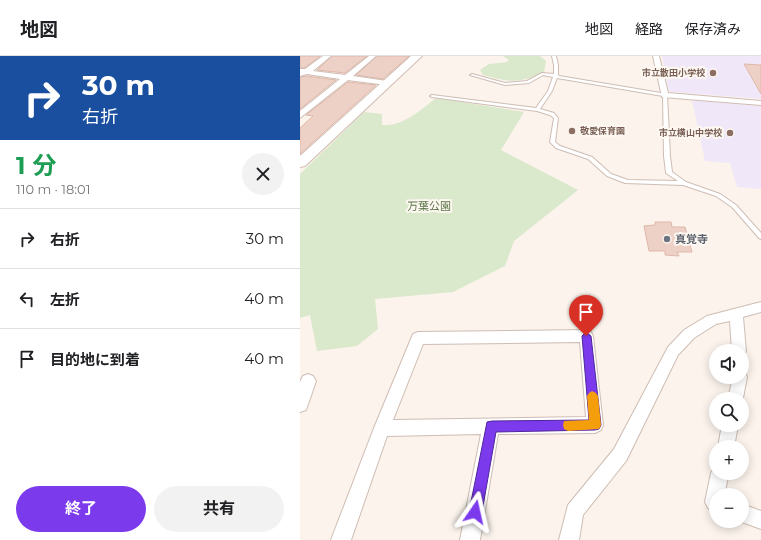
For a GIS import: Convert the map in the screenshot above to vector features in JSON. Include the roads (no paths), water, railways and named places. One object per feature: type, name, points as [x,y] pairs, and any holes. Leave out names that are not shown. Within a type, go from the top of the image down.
[{"type":"street","points":[[302,73],[328,56]]},
{"type":"street","points":[[300,115],[373,56]]},
{"type":"street","points":[[300,163],[417,56]]},
{"type":"street","points":[[656,56],[665,95],[761,103]]},
{"type":"street","points":[[302,73],[347,77],[388,83]]},
{"type":"street","points":[[568,540],[574,511],[620,454],[673,351],[688,334],[712,320],[761,307]]},
{"type":"street","points":[[736,314],[738,344]]},
{"type":"street","points":[[341,540],[382,428],[418,338],[586,336],[595,425],[382,428]]},
{"type":"street","points":[[300,405],[308,381]]},
{"type":"street","points":[[470,540],[492,426]]},
{"type":"street","points":[[749,516],[761,520]]},
{"type":"lane","points":[[538,110],[557,77],[558,68],[554,56]]},
{"type":"lane","points":[[472,75],[505,84],[528,82],[542,74],[665,95],[669,173],[684,183],[718,195],[734,206],[761,238]]},
{"type":"lane","points":[[432,96],[538,110],[552,114],[556,118],[552,142],[558,147],[590,158],[609,175],[627,182],[684,183]]},
{"type":"place","name":"市立散田小学校","points":[[713,73]]},
{"type":"place","name":"敬愛保育園","points":[[572,131]]},
{"type":"place","name":"市立横山中学校","points":[[730,133]]},
{"type":"place","name":"真覚寺","points":[[667,239]]},
{"type":"park label","name":"万葉公園","points":[[429,206]]}]
